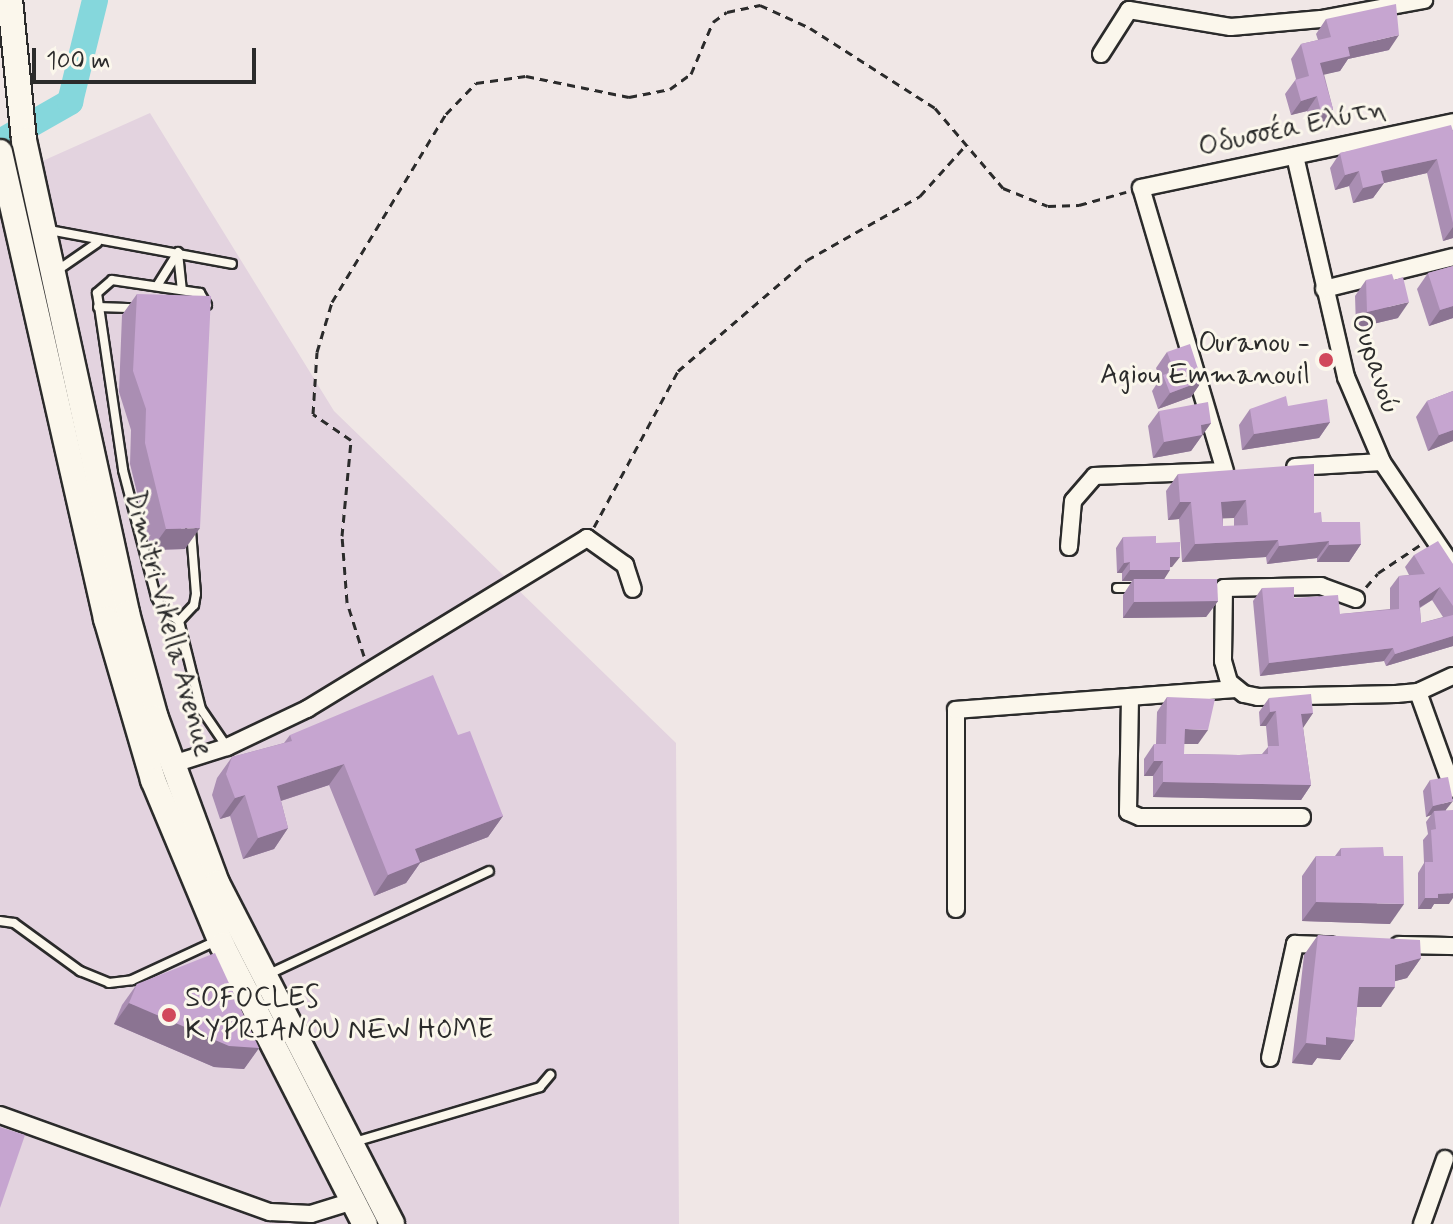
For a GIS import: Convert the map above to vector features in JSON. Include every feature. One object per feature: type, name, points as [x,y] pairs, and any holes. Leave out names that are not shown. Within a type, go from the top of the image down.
[{"type":"main road","name":"Dimitri Vikella Avenue","points":[[10,0],[22,130],[43,230],[127,613],[173,764],[217,883],[392,1224]]},
{"type":"main road","name":"Dimitri Vikella Avenue","points":[[0,152],[130,708],[153,780],[220,940],[365,1224]]},
{"type":"street","points":[[1101,54],[1129,10],[1231,27],[1321,19],[1424,0]]},
{"type":"street","name":"Οδυσσέα Ελύτη","points":[[1141,188],[1453,122]]},
{"type":"street","name":"Ουρανού","points":[[1295,156],[1346,377],[1382,462],[1442,539],[1453,567]]},
{"type":"street","points":[[1069,547],[1073,501],[1095,476],[1232,470],[1141,188]]},
{"type":"street","points":[[1324,289],[1453,257]]},
{"type":"street","points":[[1272,468],[1382,462]]},
{"type":"street","points":[[173,764],[227,747],[369,672],[587,538],[625,565],[633,589]]},
{"type":"street","points":[[1234,689],[1223,661],[1217,588],[1321,586],[1356,599]]},
{"type":"street","points":[[956,909],[956,710],[1234,689],[1258,697],[1418,692],[1453,676]]},
{"type":"street","points":[[1418,692],[1453,789]]},
{"type":"street","points":[[1130,697],[1128,812],[1140,817],[1302,817]]},
{"type":"street","points":[[1270,1058],[1295,944],[1342,945]]},
{"type":"street","points":[[1374,945],[1453,946]]},
{"type":"street","points":[[0,1115],[270,1212],[311,1214],[353,1201]]},
{"type":"street","points":[[1422,1224],[1445,1159]]},
{"type":"lane","points":[[43,230],[97,243],[178,252],[232,264]]},
{"type":"lane","points":[[53,273],[97,243]]},
{"type":"lane","points":[[157,286],[178,252]]},
{"type":"lane","points":[[178,252],[182,290]]},
{"type":"lane","points":[[192,310],[208,310],[207,300],[200,293],[112,280],[97,293],[123,470],[156,597],[162,609],[179,621],[201,709],[227,747]]},
{"type":"lane","points":[[98,307],[145,308]]},
{"type":"lane","points":[[179,621],[194,605],[196,594],[192,518]]},
{"type":"lane","points":[[1117,588],[1148,588]]},
{"type":"lane","points":[[263,977],[489,871]]},
{"type":"lane","points":[[0,921],[14,923],[80,971],[109,983],[132,980],[220,940]]},
{"type":"lane","points":[[351,1143],[540,1087],[550,1075]]},
{"type":"path","points":[[369,672],[347,602],[343,549],[351,440],[311,406],[317,352],[332,302],[446,114],[476,83],[526,76],[629,97],[670,89],[691,74],[713,22],[727,12],[760,5],[890,77],[935,108],[1003,188],[1048,206],[1079,205],[1141,188]]},
{"type":"path","points":[[587,538],[678,371],[807,260],[920,196],[965,146]]},
{"type":"path","points":[[1356,599],[1378,573],[1442,539]]},
{"type":"shaded area","points":[[150,113],[334,411],[676,743],[679,1224],[0,1224],[0,180]]},
{"type":"building","points":[[1396,4],[1399,35],[1348,47],[1350,56],[1320,63],[1333,109],[1321,112],[1317,96],[1301,101],[1295,80],[1309,76],[1301,44],[1331,37],[1326,19]]},
{"type":"building","points":[[1451,125],[1453,223],[1437,159],[1381,171],[1384,183],[1363,188],[1359,171],[1345,175],[1340,153]]},
{"type":"building","points":[[1453,266],[1453,306],[1440,310],[1428,273]]},
{"type":"building","points":[[1392,274],[1394,280],[1403,277],[1409,302],[1367,312],[1366,280]]},
{"type":"building","points":[[137,294],[211,296],[200,528],[166,529],[145,443],[146,409],[133,371]]},
{"type":"building","points":[[1190,344],[1202,381],[1170,393],[1163,375],[1174,371],[1167,352]]},
{"type":"building","points":[[1453,391],[1453,430],[1439,435],[1427,401]]},
{"type":"building","points":[[1286,396],[1288,406],[1327,399],[1330,422],[1254,434],[1250,409]]},
{"type":"building","points":[[1208,402],[1211,423],[1201,425],[1202,435],[1164,442],[1159,411]]},
{"type":"building","points":[[1314,464],[1314,513],[1321,512],[1322,522],[1360,522],[1361,544],[1329,545],[1329,541],[1279,546],[1278,540],[1195,544],[1191,502],[1180,502],[1178,474]],"holes":[[[1246,500],[1248,525],[1223,526],[1221,502]]]},
{"type":"building","points":[[1156,536],[1156,543],[1180,542],[1180,557],[1170,557],[1170,570],[1130,570],[1130,562],[1124,563],[1123,537]]},
{"type":"building","points":[[1438,541],[1453,564],[1453,606],[1440,587],[1419,601],[1421,623],[1453,615],[1453,636],[1395,654],[1393,648],[1269,663],[1262,588],[1294,587],[1294,598],[1338,595],[1340,614],[1399,609],[1399,576],[1425,574],[1414,555]]},
{"type":"building","points":[[1134,579],[1217,579],[1218,601],[1134,602]]},
{"type":"building","points":[[433,675],[458,735],[470,731],[503,816],[415,849],[420,862],[388,875],[344,764],[277,786],[288,828],[258,838],[245,795],[235,798],[226,774],[232,757],[292,741],[290,735]]},
{"type":"building","points":[[1311,694],[1313,713],[1301,714],[1311,785],[1163,782],[1163,761],[1154,761],[1154,744],[1166,744],[1167,697],[1215,699],[1208,730],[1185,729],[1184,754],[1239,755],[1268,754],[1268,746],[1279,746],[1276,711],[1270,712],[1269,698]]},
{"type":"building","points":[[1448,777],[1453,801],[1433,806],[1430,780]]},
{"type":"building","points":[[1453,810],[1453,893],[1425,898],[1425,862],[1433,862],[1431,830],[1436,829],[1434,811]]},
{"type":"building","points":[[1383,847],[1384,856],[1403,856],[1404,904],[1316,902],[1316,856],[1341,856],[1341,848]]},
{"type":"building","points":[[1318,935],[1420,940],[1421,958],[1395,965],[1395,987],[1359,987],[1354,1040],[1326,1037],[1326,1045],[1306,1043]]},
{"type":"building","points":[[215,953],[259,1048],[229,1046],[129,1003],[137,984]]},
{"type":"building","points":[[0,1127],[25,1135],[0,1208]]},
{"type":"waterway","points":[[0,142],[70,102],[95,0]]},
{"type":"place","name":"Ouranou - Agiou Emmanouil","points":[[1326,360]]},
{"type":"place","name":"SOFOCLES KYPRIANOU NEW HOME","points":[[169,1015]]}]
